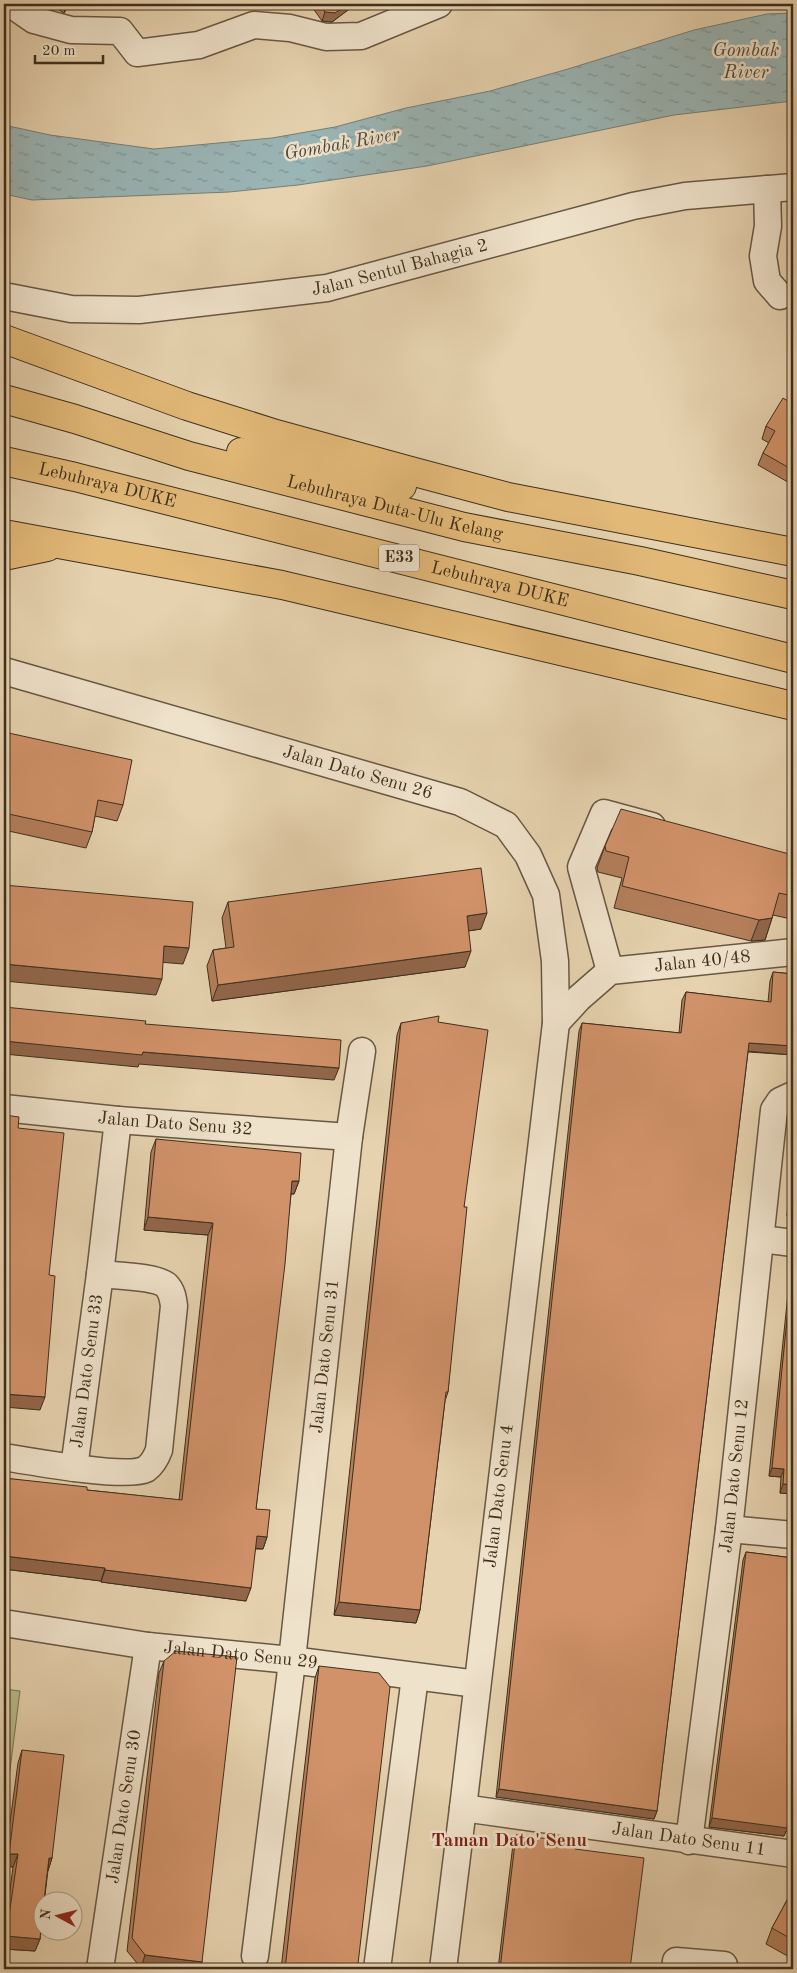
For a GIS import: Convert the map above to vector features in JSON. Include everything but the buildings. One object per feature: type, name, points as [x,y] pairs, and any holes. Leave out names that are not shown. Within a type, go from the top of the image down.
[{"type":"highway","points":[[4,339],[187,406],[271,457]]},
{"type":"highway","points":[[4,399],[75,419],[271,457],[508,497],[793,552]]},
{"type":"highway","name":"Lebuhraya Duta-Ulu Kelang","points":[[271,457],[464,527],[793,595]]},
{"type":"highway","name":"Lebuhraya DUKE","points":[[4,461],[94,481],[793,659]]},
{"type":"highway","points":[[4,534],[282,585],[793,706]]},
{"type":"highway","points":[[4,556],[59,544]]},
{"type":"street","points":[[11,4],[34,20],[71,30],[120,31],[137,53],[199,45],[254,25],[290,28],[326,37],[361,36],[439,4]]},
{"type":"street","name":"Jalan Sentul Bahagia 2","points":[[4,296],[71,308],[139,310],[327,288],[633,206],[685,196],[793,188]]},
{"type":"street","points":[[767,189],[768,226],[763,256],[767,281],[780,296]]},
{"type":"street","name":"Jalan Dato Senu 26","points":[[4,671],[408,786],[460,802],[506,824],[528,855],[546,895],[555,961],[556,1022]]},
{"type":"street","points":[[556,1022],[579,998],[610,972],[581,866],[604,813],[671,831]]},
{"type":"street","name":"Jalan 40/48","points":[[610,972],[793,952]]},
{"type":"street","name":"Jalan Dato Senu 4","points":[[443,1969],[464,1808],[477,1684],[556,1022]]},
{"type":"street","name":"Jalan Dato Senu 31","points":[[255,1956],[291,1660],[349,1137],[362,1052]]},
{"type":"street","name":"Jalan Dato Senu 12","points":[[688,1841],[729,1529],[761,1239],[784,1102]]},
{"type":"street","name":"Jalan Dato Senu 32","points":[[4,1108],[118,1120],[349,1137]]},
{"type":"street","name":"Jalan Dato Senu 33","points":[[100,1274],[154,1280],[165,1284],[173,1294],[174,1306],[159,1450],[154,1462],[145,1470],[133,1472],[74,1468],[118,1120]]},
{"type":"street","points":[[761,1239],[793,1243]]},
{"type":"street","points":[[4,1457],[74,1468]]},
{"type":"street","points":[[729,1529],[793,1536]]},
{"type":"street","name":"Jalan Dato Senu 29","points":[[4,1623],[148,1646],[291,1660],[477,1684]]},
{"type":"street","name":"Jalan Dato Senu 30","points":[[100,1969],[148,1646]]},
{"type":"street","points":[[377,1969],[415,1677]]},
{"type":"street","name":"Jalan Dato Senu 11","points":[[464,1808],[688,1841],[793,1854]]},
{"type":"street","points":[[675,1969],[676,1961],[724,1965]]},
{"type":"green space","points":[[4,1689],[20,1691],[4,1817]]},
{"type":"water","name":"Gombak River","points":[[793,13],[793,101],[674,115],[427,166],[298,185],[229,192],[32,200],[4,194],[4,125],[50,135],[154,149],[272,138],[335,127],[406,108],[490,91],[694,30],[767,14]]},
{"type":"district","name":"Taman Dato' Senu","points":[[509,1841]]}]
